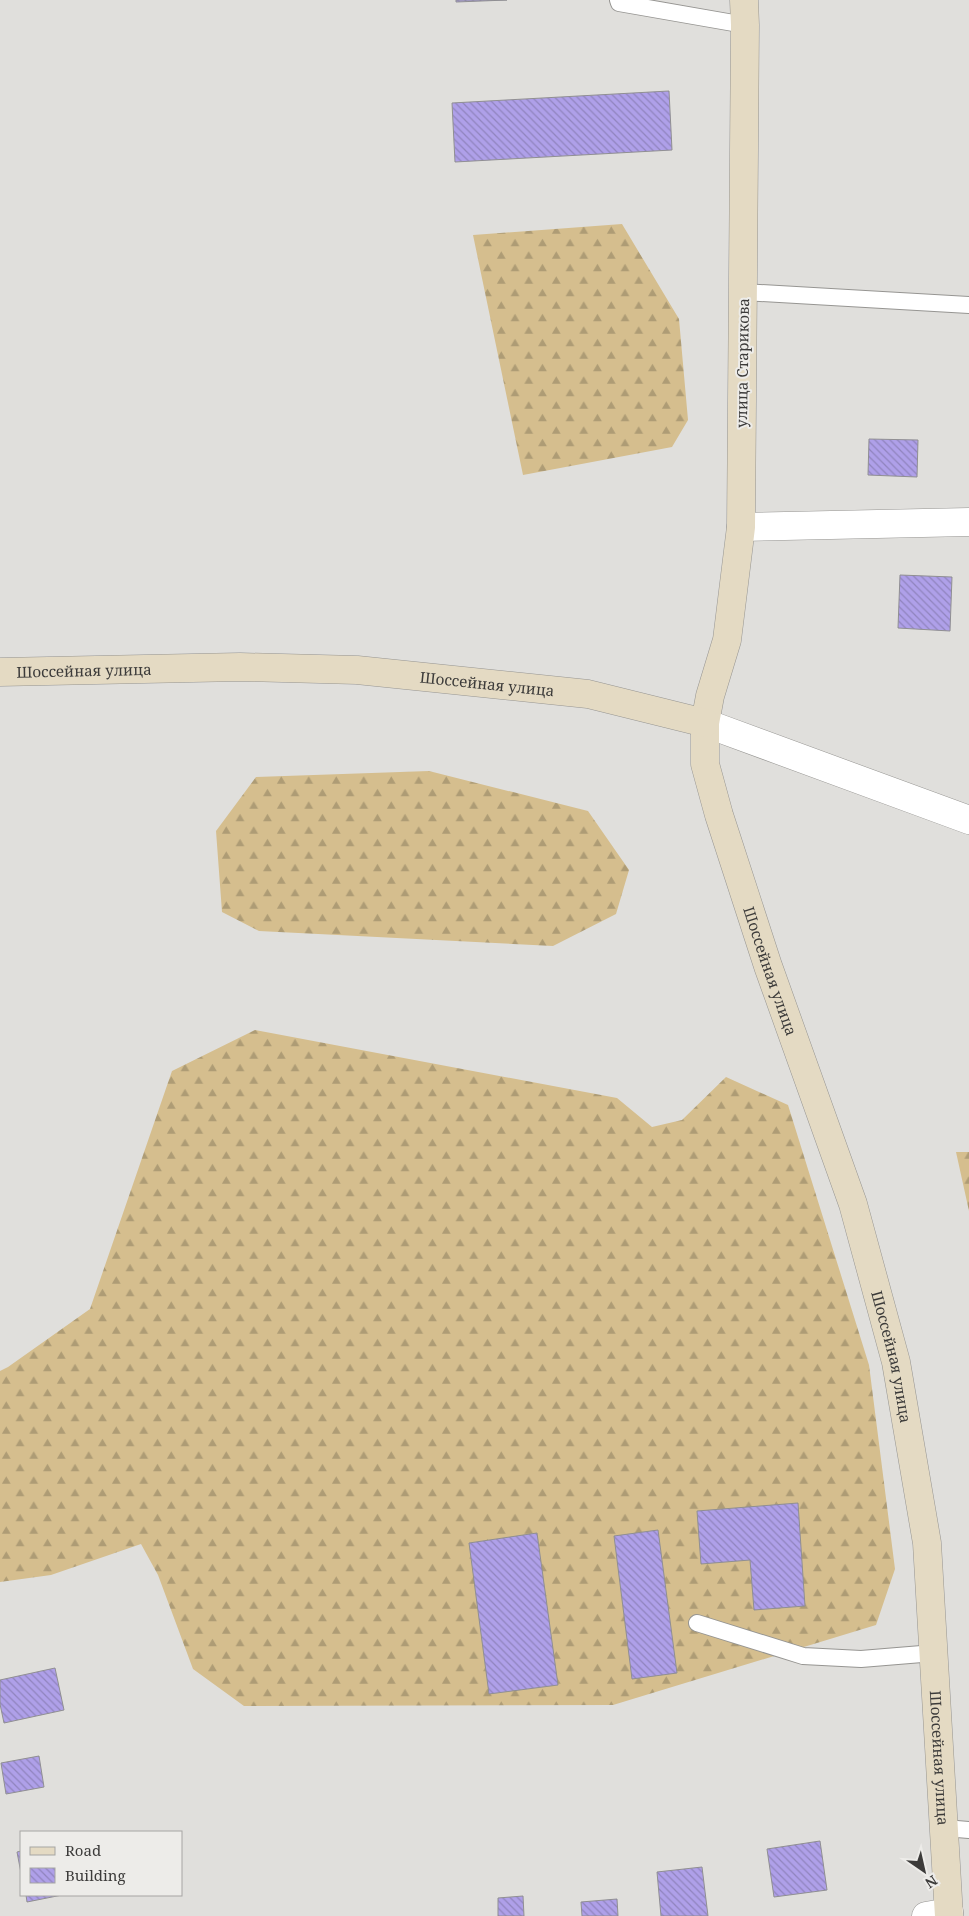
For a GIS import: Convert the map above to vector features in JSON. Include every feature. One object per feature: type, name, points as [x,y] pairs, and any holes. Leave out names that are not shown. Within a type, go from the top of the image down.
[{"type":"street","name":"улица Старикова","points":[[705,723],[710,696],[727,640],[741,527],[744,12]]},
{"type":"street","points":[[741,527],[969,522]]},
{"type":"street","name":"Шоссейная улица","points":[[0,672],[240,667],[357,670],[588,694],[705,723],[705,764],[719,815],[768,966],[853,1204],[896,1362],[927,1543],[934,1653],[957,1829],[941,1915]]},
{"type":"street","points":[[705,723],[969,820]]},
{"type":"lane","points":[[618,0],[619,3],[744,12]]},
{"type":"lane","points":[[743,292],[969,305]]},
{"type":"lane","points":[[697,1623],[804,1656],[861,1659],[934,1653]]},
{"type":"green space","points":[[622,224],[679,319],[688,420],[672,447],[523,475],[473,235]]},
{"type":"green space","points":[[429,771],[588,811],[629,870],[616,914],[553,946],[259,931],[222,912],[216,831],[256,777]]},
{"type":"green space","points":[[255,1030],[617,1098],[652,1127],[682,1120],[726,1077],[788,1105],[869,1365],[895,1569],[876,1625],[613,1705],[244,1706],[193,1669],[158,1575],[141,1544],[51,1575],[0,1582],[0,1371],[90,1309],[172,1071]]},
{"type":"green space","points":[[956,1152],[969,1152],[969,1211]]},
{"type":"building","points":[[456,0],[507,0],[456,2]]},
{"type":"building","points":[[669,91],[672,150],[455,162],[452,103]]},
{"type":"building","points":[[869,439],[918,440],[917,477],[868,475]]},
{"type":"building","points":[[900,575],[952,577],[950,631],[898,628]]},
{"type":"building","points":[[798,1503],[805,1606],[754,1610],[750,1560],[701,1564],[697,1511]]},
{"type":"building","points":[[658,1530],[677,1673],[632,1679],[614,1536]]},
{"type":"building","points":[[537,1533],[558,1685],[489,1694],[469,1543]]},
{"type":"building","points":[[55,1668],[64,1710],[4,1723],[0,1704],[0,1680]]},
{"type":"building","points":[[39,1756],[44,1787],[6,1794],[1,1763]]},
{"type":"building","points":[[820,1841],[827,1890],[774,1897],[767,1849]]},
{"type":"building","points":[[20,1851],[20,1868],[17,1852]]},
{"type":"building","points":[[702,1867],[708,1916],[661,1916],[657,1872]]},
{"type":"building","points":[[26,1896],[57,1896],[27,1902]]},
{"type":"building","points":[[523,1896],[524,1916],[498,1916],[498,1898]]},
{"type":"building","points":[[617,1899],[618,1916],[582,1916],[581,1902]]}]
